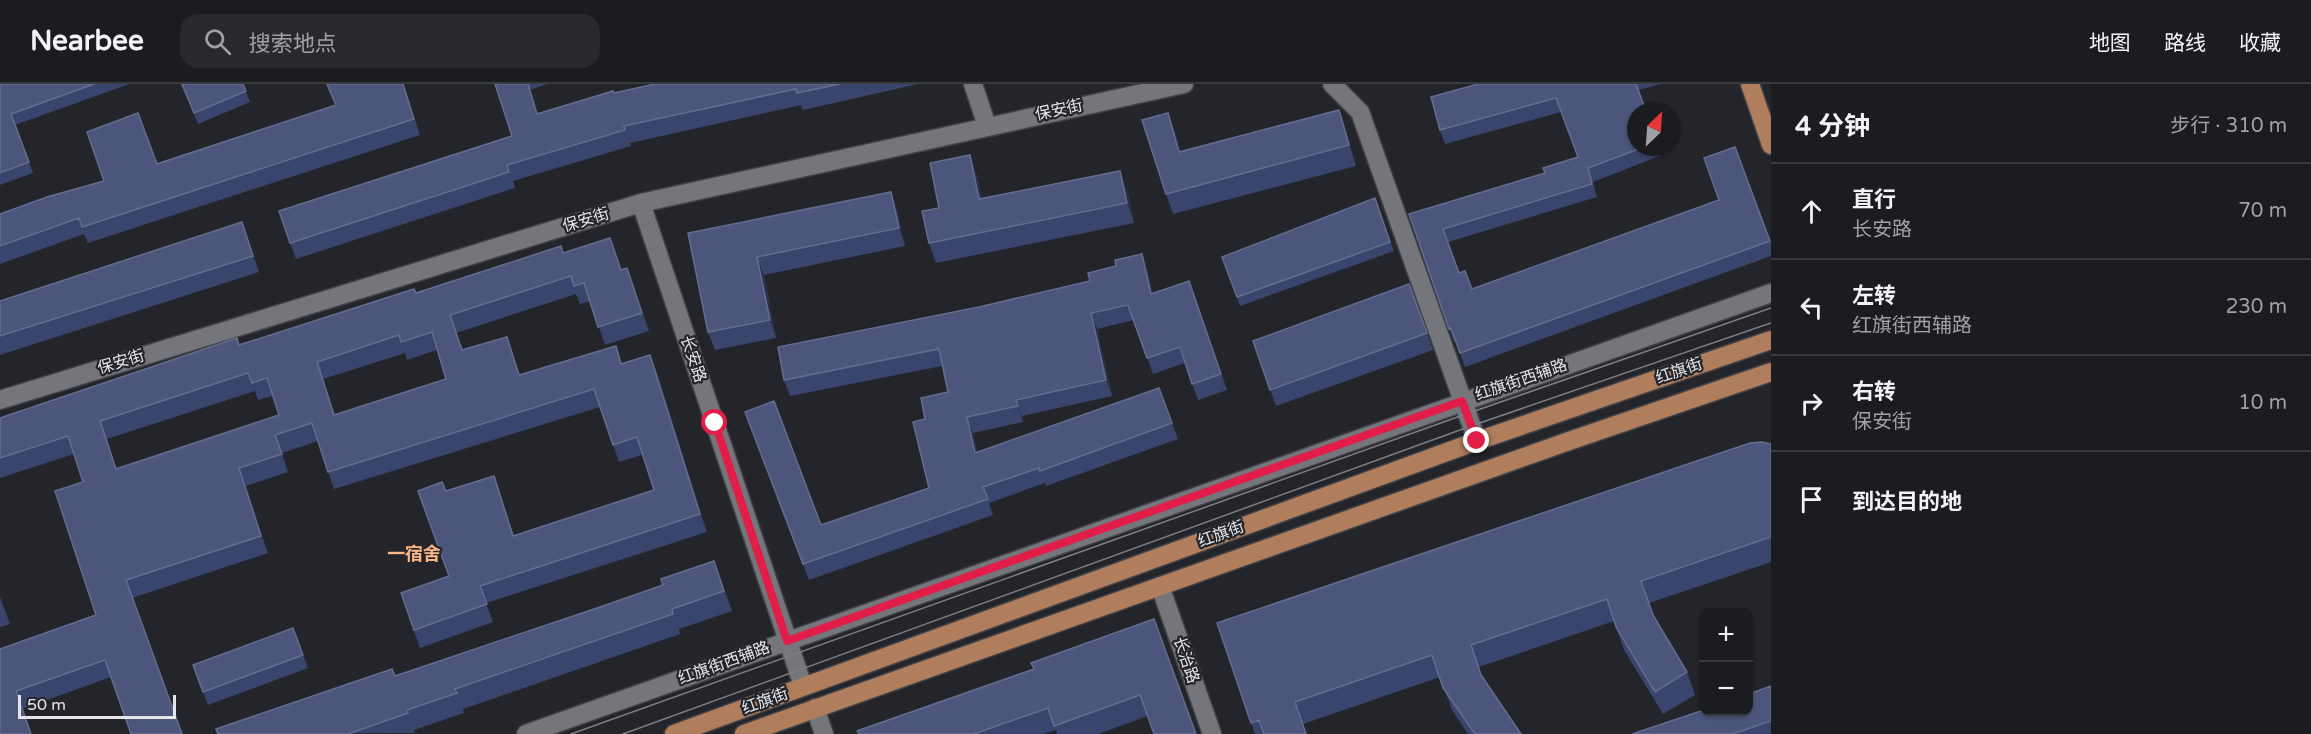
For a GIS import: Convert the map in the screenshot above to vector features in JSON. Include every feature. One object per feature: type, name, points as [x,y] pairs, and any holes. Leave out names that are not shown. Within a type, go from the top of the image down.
[{"type":"main road","points":[[1750,84],[1771,145]]},
{"type":"main road","name":"红旗街","points":[[674,734],[1477,441],[1771,340]]},
{"type":"main road","name":"红旗街","points":[[744,734],[1771,372]]},
{"type":"street","points":[[973,84],[987,126]]},
{"type":"street","name":"保安街","points":[[0,400],[642,202],[1184,84]]},
{"type":"street","points":[[1332,84],[1360,112],[1477,441]]},
{"type":"street","name":"长安路","points":[[642,202],[803,686]]},
{"type":"street","name":"红旗街西辅路","points":[[526,734],[1771,293]]},
{"type":"street","name":"长治路","points":[[1160,586],[1212,734]]},
{"type":"street","points":[[815,708],[824,734]]},
{"type":"building","points":[[0,84],[94,84],[11,114],[29,162],[0,173]]},
{"type":"building","points":[[182,84],[243,84],[246,91],[194,113]]},
{"type":"building","points":[[327,84],[403,84],[414,119],[82,227],[79,218],[0,246],[0,214],[47,197],[104,181],[87,132],[138,113],[157,164],[336,105]]},
{"type":"building","points":[[495,84],[528,84],[537,114],[613,91],[614,93],[655,84],[840,84],[797,93],[796,89],[624,126],[625,130],[507,165],[509,172],[290,243],[279,211],[512,136]]},
{"type":"building","points":[[1478,84],[1636,84],[1643,102],[1627,102],[1627,153],[1588,168],[1592,184],[1443,229],[1459,273],[1465,271],[1472,289],[1719,200],[1704,158],[1735,147],[1770,241],[1460,353],[1451,328],[1449,329],[1409,214],[1545,173],[1543,168],[1578,157],[1556,98],[1440,130],[1431,97]]},
{"type":"building","points":[[1339,110],[1349,145],[1166,194],[1142,120],[1168,113],[1179,152]]},
{"type":"building","points":[[970,155],[979,199],[1120,171],[1127,203],[929,243],[922,211],[939,208],[930,163]]},
{"type":"building","points":[[891,192],[899,228],[757,257],[770,320],[708,332],[688,233]]},
{"type":"building","points":[[1375,198],[1390,242],[1237,297],[1222,257]]},
{"type":"building","points":[[242,222],[253,256],[0,336],[0,301]]},
{"type":"building","points":[[610,238],[621,270],[627,268],[642,313],[598,327],[584,283],[574,286],[571,276],[450,315],[462,350],[507,337],[519,375],[616,346],[621,364],[650,355],[700,514],[480,586],[487,604],[414,630],[401,593],[449,576],[418,491],[442,482],[446,491],[494,476],[513,536],[654,490],[637,437],[613,445],[594,389],[328,472],[312,423],[275,435],[282,454],[239,468],[261,536],[126,580],[182,734],[131,734],[105,660],[16,691],[31,734],[0,734],[0,649],[96,615],[55,491],[83,482],[68,436],[0,458],[0,418],[237,338],[239,345],[414,289],[416,293],[561,246],[563,253]],"holes":[[[432,332],[446,379],[334,415],[317,362],[399,335],[401,342]],[[248,373],[252,383],[267,378],[279,415],[116,469],[100,421]]]},
{"type":"building","points":[[1142,254],[1151,294],[1189,281],[1221,374],[1192,384],[1180,347],[1147,358],[1128,305],[1091,313],[1106,380],[1016,400],[1018,406],[967,417],[975,453],[1159,388],[1172,423],[1040,471],[1039,468],[983,487],[988,499],[803,564],[745,412],[774,401],[821,525],[929,488],[913,422],[925,419],[921,398],[948,392],[939,349],[784,380],[778,347],[979,307],[1090,281],[1088,273],[1116,266],[1115,260]]},
{"type":"building","points":[[1409,284],[1427,333],[1270,390],[1253,341]]},
{"type":"building","points":[[1750,443],[1771,444],[1771,537],[1641,581],[1653,615],[1687,672],[1655,692],[1616,627],[1607,599],[1471,645],[1481,675],[1521,734],[1475,734],[1443,688],[1432,655],[1295,702],[1306,734],[1264,734],[1259,720],[1251,723],[1217,623]]},
{"type":"building","points":[[714,561],[724,591],[672,609],[673,614],[455,689],[457,693],[348,734],[218,734],[216,729],[392,669],[395,676],[603,606],[663,585],[661,579]]},
{"type":"building","points":[[1154,619],[1196,734],[1154,734],[1140,695],[1054,726],[1048,708],[974,734],[859,734],[857,731],[1034,669],[1031,663]]},
{"type":"building","points":[[293,628],[303,655],[203,692],[193,665]]},
{"type":"building","points":[[1771,686],[1771,721],[1733,734],[1632,734],[1699,712],[1699,716],[1753,716],[1753,693]]},
{"type":"tram line","points":[[571,734],[1466,414],[1771,308]]},
{"type":"tram line","points":[[623,734],[1471,426],[1771,323]]},
{"type":"district","name":"一宿舍","points":[[414,554]]},
{"type":"route","points":[[715,423],[787,641],[1462,401],[1477,441]]}]
